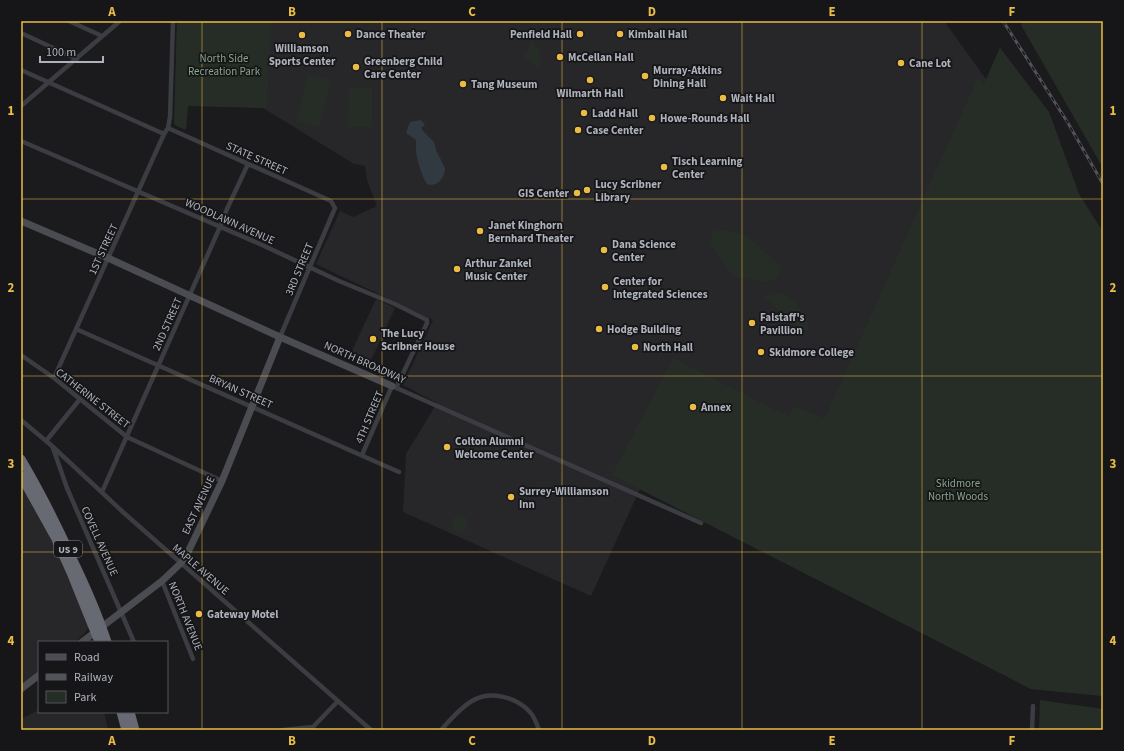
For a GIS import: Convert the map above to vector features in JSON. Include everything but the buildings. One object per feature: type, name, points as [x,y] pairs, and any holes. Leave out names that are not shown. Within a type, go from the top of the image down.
[{"type":"highway","name":"US 9","points":[[21,459],[53,516],[99,629],[99,641]]},
{"type":"highway","name":"US 9","points":[[21,476],[54,537],[106,641]]},
{"type":"highway","points":[[121,713],[126,730]]},
{"type":"highway","points":[[130,713],[134,730]]},
{"type":"street","points":[[69,21],[102,36]]},
{"type":"street","points":[[21,106],[120,21]]},
{"type":"street","points":[[168,128],[170,117],[173,21]]},
{"type":"street","points":[[21,33],[77,59]]},
{"type":"street","points":[[21,70],[164,134]]},
{"type":"street","name":"1ST STREET","points":[[54,378],[168,128]]},
{"type":"street","name":"STATE STREET","points":[[168,128],[331,201],[335,208]]},
{"type":"street","name":"WOODLAWN AVENUE","points":[[21,141],[139,191],[394,304],[427,320],[427,323]]},
{"type":"street","name":"2ND STREET","points":[[102,492],[248,164]]},
{"type":"street","name":"3RD STREET","points":[[280,337],[335,208]]},
{"type":"street","name":"NORTH BROADWAY","points":[[21,221],[108,258],[280,337],[701,524]]},
{"type":"street","name":"4TH STREET","points":[[362,455],[394,387],[427,323]]},
{"type":"street","name":"BRYAN STREET","points":[[76,329],[399,472]]},
{"type":"street","name":"EAST AVENUE","points":[[83,641],[162,581],[181,563],[198,534],[222,481],[280,337]]},
{"type":"street","name":"CATHERINE STREET","points":[[21,355],[54,378],[127,437],[222,481]]},
{"type":"street","points":[[46,441],[80,399]]},
{"type":"street","name":"MAPLE AVENUE","points":[[21,420],[371,730]]},
{"type":"street","name":"COVELL AVENUE","points":[[52,446],[67,488],[134,641]]},
{"type":"street","name":"NORTH AVENUE","points":[[162,581],[194,659]]},
{"type":"street","points":[[21,689],[38,676]]},
{"type":"street","points":[[441,730],[471,701],[479,697],[503,696],[529,712],[536,721],[540,730]]},
{"type":"street","points":[[283,730],[313,728],[338,701]]},
{"type":"street","points":[[1032,730],[1033,706]]},
{"type":"shaded area","name":"Skidmore College","points":[[177,21],[944,21],[986,79],[1000,48],[1049,112],[1079,194],[1103,232],[1103,696],[1031,689],[640,489],[591,596],[403,512],[406,454],[437,403],[403,385],[433,320],[316,264],[340,211],[353,217],[377,206],[367,180],[365,166],[354,164],[263,108],[175,105]]},
{"type":"shaded area","points":[[421,120],[425,125],[421,128],[434,142],[436,150],[445,168],[442,179],[434,185],[427,184],[423,177],[416,152],[416,140],[406,133],[410,122]]},
{"type":"shaded area","points":[[376,299],[395,308],[369,363],[350,355]]},
{"type":"shaded area","points":[[21,483],[44,522],[88,622],[88,628],[76,641],[38,641],[38,671],[21,685]]},
{"type":"shaded area","points":[[38,710],[38,713],[104,713],[108,730],[21,730],[21,719]]},
{"type":"green space","name":"North Side Recreation Park","points":[[177,21],[271,21],[267,108],[188,106],[186,130],[176,126],[174,123]]},
{"type":"green space","points":[[1023,21],[1103,21],[1103,168],[1021,25]]},
{"type":"green space","points":[[531,38],[541,53],[539,54],[540,68],[523,57],[524,54],[527,54]]},
{"type":"green space","name":"Skidmore North Woods","points":[[1000,48],[1049,112],[1079,194],[1103,232],[1103,696],[1031,689],[612,475],[673,358],[789,417],[794,406],[825,418],[978,78],[984,84]]},
{"type":"green space","points":[[308,74],[331,80],[319,127],[296,121]]},
{"type":"green space","points":[[349,87],[372,88],[372,127],[348,127]]},
{"type":"green space","points":[[720,230],[736,232],[749,237],[779,265],[781,270],[778,278],[766,282],[751,280],[738,277],[727,270],[718,254],[709,244],[713,232]]},
{"type":"green space","points":[[782,293],[804,313],[810,330],[804,330],[797,327],[790,319],[763,297]]},
{"type":"green space","points":[[457,516],[463,516],[468,521],[466,530],[463,532],[457,532],[452,527],[452,521]]},
{"type":"green space","points":[[1040,700],[1103,709],[1103,730],[1039,730]]},
{"type":"railway","points":[[1003,21],[1068,123],[1103,184]]},
{"type":"place","name":"Dance Theater","points":[[348,34]]},
{"type":"place","name":"Penfield Hall","points":[[580,34]]},
{"type":"place","name":"Kimball Hall","points":[[620,34]]},
{"type":"place","name":"Williamson Sports Center","points":[[302,35]]},
{"type":"place","name":"McCellan Hall","points":[[560,57]]},
{"type":"place","name":"Cane Lot","points":[[901,63]]},
{"type":"place","name":"Greenberg Child Care Center","points":[[356,67]]},
{"type":"place","name":"Murray-Atkins Dining Hall","points":[[645,76]]},
{"type":"place","name":"Wilmarth Hall","points":[[590,80]]},
{"type":"place","name":"Tang Museum","points":[[463,84]]},
{"type":"place","name":"Wait Hall","points":[[723,98]]},
{"type":"place","name":"Ladd Hall","points":[[584,113]]},
{"type":"place","name":"Howe-Rounds Hall","points":[[652,118]]},
{"type":"place","name":"Case Center","points":[[578,130]]},
{"type":"place","name":"Tisch Learning Center","points":[[664,167]]},
{"type":"place","name":"Lucy Scribner Library","points":[[587,190]]},
{"type":"place","name":"GIS Center","points":[[577,193]]},
{"type":"place","name":"Janet Kinghorn Bernhard Theater","points":[[480,231]]},
{"type":"place","name":"Dana Science Center","points":[[604,250]]},
{"type":"place","name":"Arthur Zankel Music Center","points":[[457,269]]},
{"type":"place","name":"Center for Integrated Sciences","points":[[605,287]]},
{"type":"place","name":"Falstaff's Pavillion","points":[[752,323]]},
{"type":"place","name":"Hodge Building","points":[[599,329]]},
{"type":"place","name":"The Lucy Scribner House","points":[[373,339]]},
{"type":"place","name":"North Hall","points":[[635,347]]},
{"type":"place","name":"Skidmore College","points":[[761,352]]},
{"type":"place","name":"Annex","points":[[693,407]]},
{"type":"place","name":"Colton Alumni Welcome Center","points":[[447,447]]},
{"type":"place","name":"Surrey-Williamson Inn","points":[[511,497]]},
{"type":"place","name":"Gateway Motel","points":[[199,614]]}]
